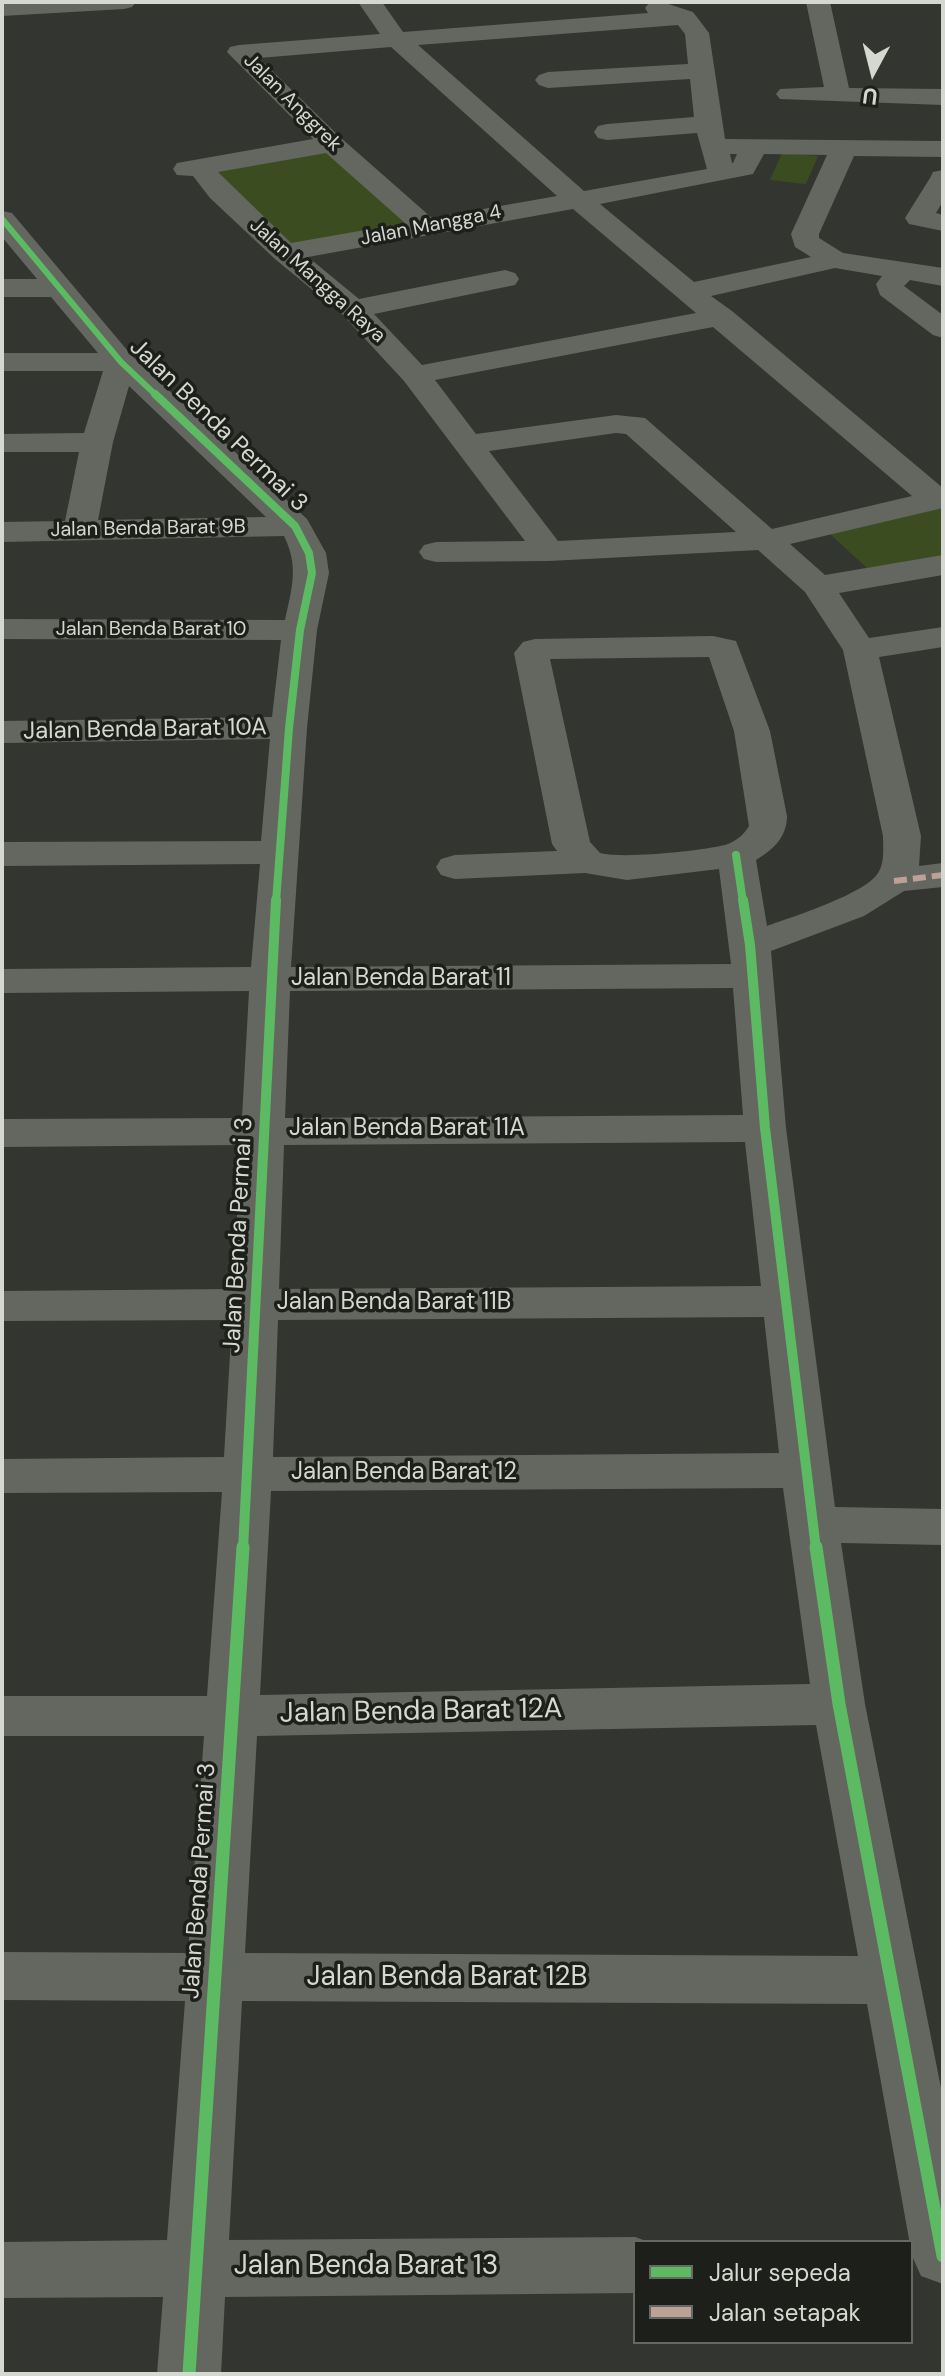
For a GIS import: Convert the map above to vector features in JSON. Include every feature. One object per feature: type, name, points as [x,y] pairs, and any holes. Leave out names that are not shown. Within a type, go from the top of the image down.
[{"type":"street","points":[[2,9],[124,2]]},
{"type":"street","points":[[370,2],[397,40],[577,199],[940,498]]},
{"type":"street","points":[[637,2],[684,17],[697,33],[710,135],[722,174],[744,168],[754,147]]},
{"type":"street","points":[[818,2],[838,95]]},
{"type":"street","points":[[397,40],[684,17]]},
{"type":"street","name":"Jalan Anggrek","points":[[397,40],[239,52],[332,144],[426,227]]},
{"type":"street","points":[[548,80],[701,71]]},
{"type":"street","points":[[789,94],[943,97]]},
{"type":"street","points":[[607,132],[710,135],[754,147],[943,149]]},
{"type":"street","name":"Jalan Mangga Raya","points":[[332,144],[193,167],[285,253],[353,309],[415,375],[549,551]]},
{"type":"street","points":[[843,150],[822,190],[804,239],[835,260],[901,273],[943,277]]},
{"type":"street","name":"Jalan Mangga 4","points":[[285,253],[722,174]]},
{"type":"street","points":[[943,178],[919,218],[943,223]]},
{"type":"street","name":"Jalan Benda Permai 3","points":[[2,219],[121,362],[295,526],[309,553],[312,573],[300,630],[289,728],[270,980],[248,1474],[189,2374]]},
{"type":"street","points":[[690,292],[835,260]]},
{"type":"street","points":[[901,273],[890,284],[890,289],[943,329]]},
{"type":"street","points":[[353,309],[505,279]]},
{"type":"street","points":[[2,288],[59,288]]},
{"type":"street","points":[[415,375],[722,317]]},
{"type":"street","points":[[2,362],[121,362],[97,442],[79,531]]},
{"type":"street","points":[[469,444],[616,424],[634,425],[818,586],[860,650],[902,836],[898,870]]},
{"type":"street","points":[[2,443],[97,442]]},
{"type":"street","points":[[436,552],[549,551],[767,540],[940,498]]},
{"type":"street","name":"Jalan Benda Barat 9B","points":[[2,532],[295,526]]},
{"type":"street","points":[[818,586],[943,565]]},
{"type":"street","name":"Jalan Benda Barat 10","points":[[2,629],[300,630]]},
{"type":"street","points":[[860,650],[943,637]]},
{"type":"street","points":[[455,867],[586,861],[627,868],[736,855],[759,842],[768,826],[768,816],[752,731],[724,648],[535,649],[531,653],[571,844],[586,861]]},
{"type":"street","name":"Jalan Benda Barat 10A","points":[[2,732],[289,728]]},
{"type":"street","points":[[898,870],[943,849]]},
{"type":"street","points":[[2,854],[280,852]]},
{"type":"street","points":[[736,855],[751,961],[765,1128],[805,1470],[839,1704],[943,2256]]},
{"type":"street","points":[[898,870],[943,875]]},
{"type":"street","name":"Jalan Benda Barat 11","points":[[2,981],[270,980],[751,961],[837,913],[898,870]]},
{"type":"street","name":"Jalan Benda Barat 11A","points":[[2,1133],[765,1128]]},
{"type":"street","name":"Jalan Benda Barat 11B","points":[[2,1306],[785,1301]]},
{"type":"street","name":"Jalan Benda Barat 12","points":[[2,1476],[805,1470]]},
{"type":"street","points":[[814,1525],[943,1527]]},
{"type":"street","name":"Jalan Benda Barat 12A","points":[[2,1716],[232,1716],[839,1704]]},
{"type":"street","name":"Jalan Benda Barat 12B","points":[[2,1976],[891,1980]]},
{"type":"street","points":[[913,2263],[943,2263]]},
{"type":"street","name":"Jalan Benda Barat 13","points":[[2,2270],[633,2265]]},
{"type":"green space","points":[[326,151],[410,225],[292,247],[215,169]]},
{"type":"green space","points":[[782,153],[818,156],[806,184],[770,180]]},
{"type":"green space","points":[[943,507],[943,557],[867,568],[830,534]]},
{"type":"marked path","points":[[894,881],[943,875]]},
{"type":"cycle path","points":[[2,219],[121,362],[295,526],[309,553],[312,573],[300,630],[289,728],[270,980],[248,1474],[189,2374]]},
{"type":"cycle path","points":[[736,855],[750,945],[765,1128],[805,1470],[839,1704],[943,2256]]}]
